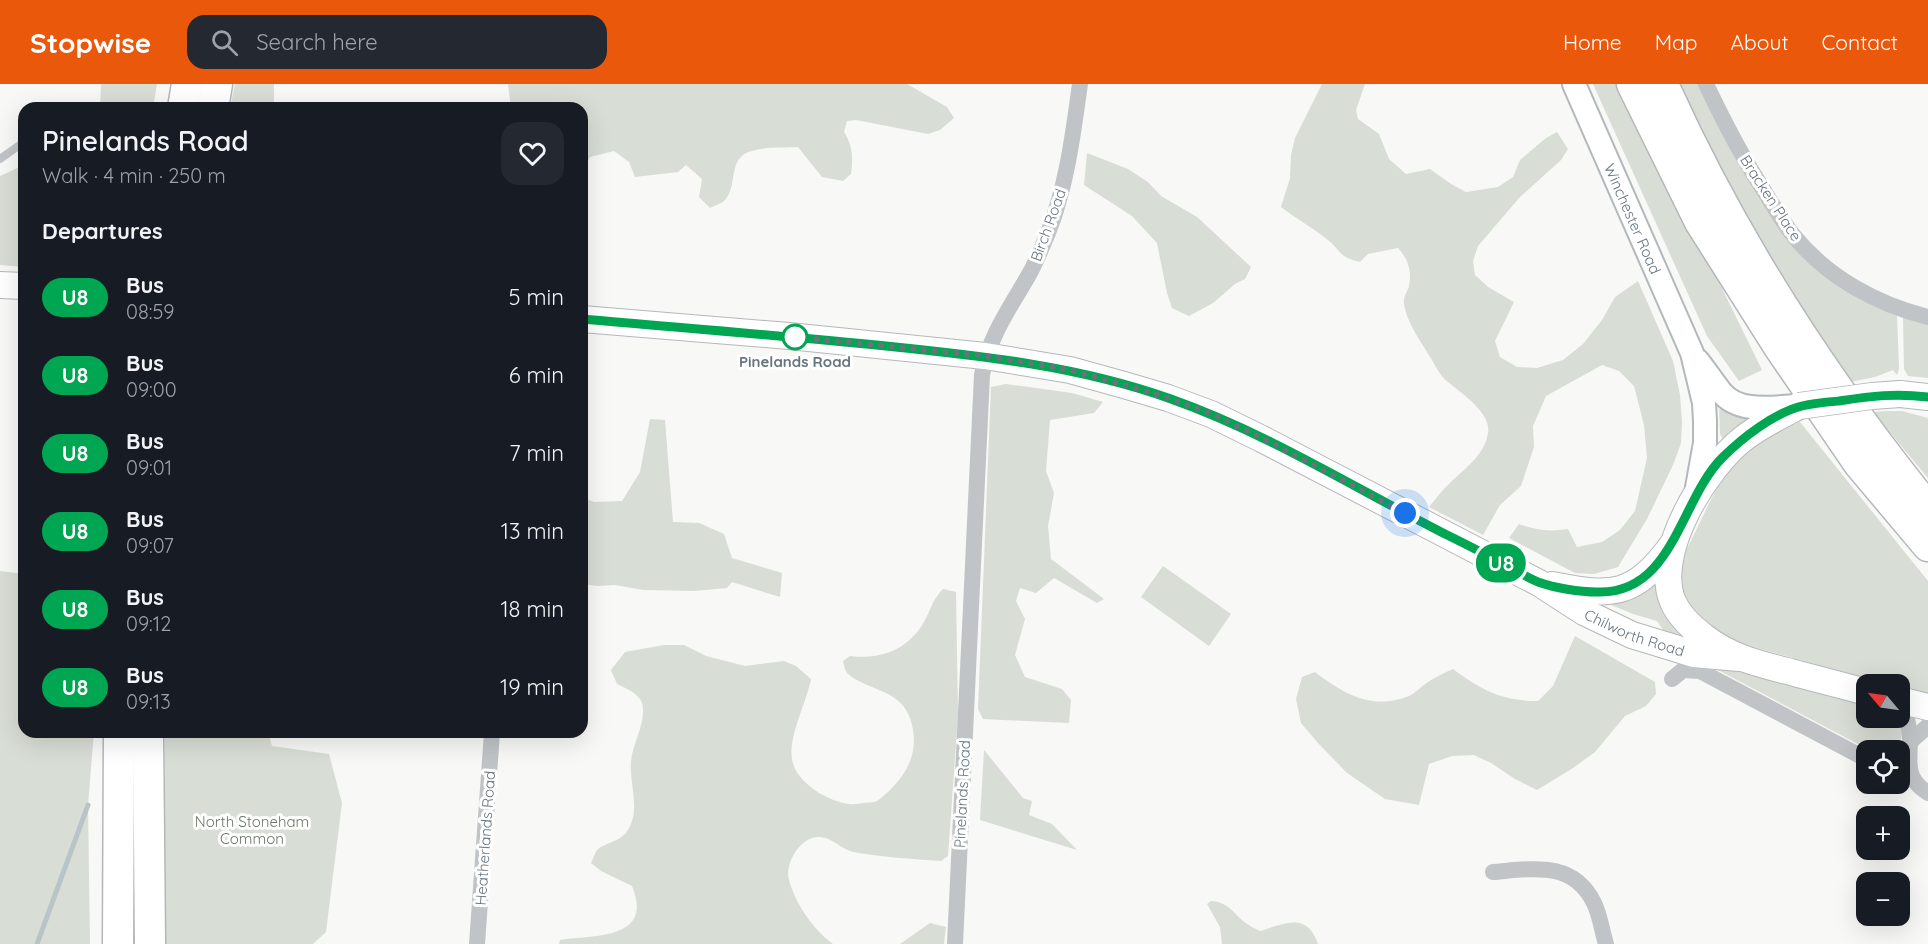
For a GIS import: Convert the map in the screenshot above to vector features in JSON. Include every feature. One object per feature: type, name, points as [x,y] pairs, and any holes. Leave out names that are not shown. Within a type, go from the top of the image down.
[{"type":"highway","points":[[184,102],[187,84]]},
{"type":"highway","points":[[214,102],[217,84]]},
{"type":"highway","points":[[1632,84],[1700,222],[1779,347],[1859,464],[1928,546]]},
{"type":"highway","points":[[1663,84],[1742,242],[1777,299],[1861,423],[1928,508]]},
{"type":"highway","points":[[118,944],[119,738]]},
{"type":"highway","points":[[148,738],[150,944]]},
{"type":"main road","points":[[0,285],[18,286]]},
{"type":"main road","name":"Chilworth Road","points":[[588,319],[789,336],[985,356],[1070,370],[1168,398],[1211,414],[1262,438],[1539,583],[1584,612],[1632,635],[1694,654],[1739,658]]},
{"type":"main road","points":[[1856,689],[1739,658],[1703,636],[1681,615],[1673,602],[1668,574],[1674,541],[1696,493],[1722,458],[1743,438],[1757,416],[1799,406],[1872,396],[1900,394],[1928,397]]},
{"type":"main road","name":"Chilworth Road","points":[[1539,583],[1599,593],[1619,589],[1632,584],[1649,572],[1674,541]]},
{"type":"main road","points":[[1910,702],[1928,707]]},
{"type":"street","name":"Birch Road","points":[[985,356],[992,337],[1031,269],[1049,231],[1068,170],[1080,84]]},
{"type":"street","name":"Winchester Road","points":[[1575,84],[1692,352],[1704,403],[1705,421],[1705,443],[1696,493]]},
{"type":"street","name":"Bracken Place","points":[[1706,84],[1752,172],[1798,241],[1826,268],[1854,288],[1900,310],[1928,317]]},
{"type":"street","name":"Winchester Road","points":[[1692,352],[1722,394],[1757,416]]},
{"type":"street","name":"Pinelands Road","points":[[955,944],[982,375],[985,356]]},
{"type":"street","name":"Chilworth Road","points":[[1672,679],[1679,672],[1688,669],[1700,671],[1714,685],[1856,754]]},
{"type":"street","points":[[1910,742],[1928,726]]},
{"type":"street","name":"Heatherlands Road","points":[[477,944],[492,738]]},
{"type":"street","points":[[1910,774],[1928,793]]},
{"type":"street","points":[[1493,872],[1545,868],[1563,873],[1587,891],[1595,904],[1606,944]]},
{"type":"lane","points":[[0,159],[18,146]]},
{"type":"green space","points":[[101,84],[157,84],[154,102],[100,102]]},
{"type":"green space","points":[[235,84],[274,84],[274,102],[231,102]]},
{"type":"green space","points":[[508,84],[907,84],[947,107],[954,118],[940,130],[928,134],[856,120],[847,121],[844,132],[851,147],[852,163],[851,174],[843,181],[822,177],[798,147],[765,148],[746,153],[737,163],[728,197],[710,208],[699,197],[702,179],[686,165],[678,172],[635,177],[629,162],[614,151],[590,157],[588,161],[588,102],[510,102]]},
{"type":"green space","points":[[1322,84],[1365,84],[1356,110],[1358,119],[1379,134],[1389,159],[1406,174],[1430,169],[1466,192],[1498,187],[1513,177],[1520,160],[1546,138],[1557,132],[1568,149],[1561,160],[1520,197],[1478,246],[1473,261],[1475,275],[1488,287],[1514,302],[1495,341],[1500,357],[1517,367],[1537,368],[1563,360],[1583,344],[1602,320],[1615,297],[1638,281],[1673,361],[1680,395],[1681,443],[1647,519],[1618,567],[1594,574],[1575,573],[1509,538],[1519,524],[1543,530],[1568,529],[1577,547],[1602,542],[1620,530],[1635,511],[1647,458],[1644,425],[1634,386],[1619,371],[1602,365],[1546,396],[1533,426],[1534,447],[1521,486],[1500,505],[1483,535],[1429,507],[1478,455],[1486,441],[1488,426],[1481,411],[1441,375],[1411,325],[1404,301],[1410,280],[1409,270],[1407,261],[1398,248],[1368,254],[1360,262],[1353,260],[1281,207],[1290,178],[1291,155],[1295,138]]},
{"type":"green space","points":[[1593,84],[1622,84],[1762,370],[1739,381],[1707,336]]},
{"type":"green space","points":[[1677,84],[1701,84],[1811,264],[1851,294],[1897,315],[1899,369],[1897,375],[1893,370],[1875,377],[1845,383],[1722,184]]},
{"type":"green space","points":[[1087,153],[1128,169],[1148,182],[1161,196],[1197,217],[1251,267],[1245,279],[1235,284],[1213,303],[1189,316],[1172,308],[1157,243],[1132,216],[1084,185]]},
{"type":"green space","points":[[18,168],[18,266],[0,265],[0,176]]},
{"type":"green space","points":[[1903,318],[1928,324],[1928,378],[1908,376],[1904,369]]},
{"type":"green space","points":[[1006,384],[1072,393],[1103,402],[1094,413],[1050,420],[1046,471],[1054,493],[1048,526],[1051,559],[1104,599],[1097,603],[1054,578],[1036,593],[1020,588],[1016,601],[1025,619],[1015,655],[1025,677],[1062,689],[1071,700],[1069,723],[983,719],[978,709],[991,387]]},
{"type":"green space","points":[[1719,403],[1752,415],[1723,439],[1720,434]]},
{"type":"green space","points":[[1902,411],[1928,418],[1928,478],[1873,412]]},
{"type":"green space","points":[[650,419],[665,420],[673,522],[699,523],[724,534],[732,558],[782,573],[780,597],[732,582],[727,588],[694,591],[643,590],[615,585],[588,585],[588,500],[594,502],[622,501],[640,472]]},
{"type":"green space","points":[[1800,422],[1928,581],[1928,695],[1910,690],[1910,674],[1856,675],[1746,645],[1719,634],[1705,624],[1686,604],[1679,583],[1683,557],[1723,475],[1741,454],[1782,428]]},
{"type":"green space","points":[[1163,566],[1231,614],[1209,646],[1141,597]]},
{"type":"green space","points":[[0,571],[18,573],[18,738],[94,738],[88,805],[90,944],[0,944]]},
{"type":"green space","points":[[1655,581],[1695,642],[1666,634],[1657,621],[1609,604]]},
{"type":"green space","points":[[943,589],[956,592],[958,716],[948,856],[941,861],[886,857],[853,852],[820,837],[806,841],[795,852],[789,866],[789,880],[806,916],[833,944],[559,944],[560,940],[604,935],[617,931],[628,925],[635,917],[637,904],[632,886],[601,871],[591,863],[597,850],[625,834],[634,814],[631,761],[643,717],[642,703],[635,694],[617,684],[611,670],[625,652],[664,645],[684,645],[706,656],[745,666],[784,661],[796,666],[811,679],[793,740],[794,767],[806,783],[832,799],[852,804],[874,802],[896,784],[907,767],[913,749],[913,729],[905,708],[899,701],[848,674],[843,661],[850,656],[872,656],[892,651],[910,640],[924,622]]},
{"type":"green space","points":[[1575,636],[1655,682],[1656,694],[1646,706],[1625,716],[1595,752],[1537,790],[1474,755],[1452,756],[1429,764],[1419,805],[1385,799],[1347,773],[1301,723],[1296,699],[1302,677],[1315,672],[1348,693],[1371,701],[1383,702],[1409,696],[1431,680],[1453,669],[1492,693],[1513,699],[1538,701],[1553,686]]},
{"type":"green space","points":[[1677,662],[1722,667],[1856,700],[1856,728],[1901,728],[1901,739],[1856,740],[1856,743],[1720,671]]},
{"type":"green space","name":"North Stoneham Common","points":[[165,738],[270,738],[272,746],[329,754],[342,803],[326,932],[313,944],[165,944]]},
{"type":"green space","points":[[984,750],[1023,798],[1032,801],[1029,815],[1052,824],[1077,850],[980,820]]},
{"type":"green space","points":[[1211,901],[1225,905],[1260,931],[1286,923],[1301,924],[1308,927],[1318,944],[1222,944],[1220,927],[1207,904]]},
{"type":"green space","points":[[930,923],[946,927],[944,944],[900,944]]},
{"type":"waterway","points":[[37,944],[88,805]]},
{"type":"bus line","name":"U8","points":[[588,319],[789,336],[985,356],[1070,370],[1168,398],[1211,414],[1262,438],[1539,583],[1599,593],[1627,587],[1658,564],[1674,541],[1696,493],[1712,470],[1743,438],[1775,418],[1799,406],[1891,394],[1928,397]]},
{"type":"place","name":"Pinelands Road","points":[[795,337]]},
{"type":"route","points":[[795,337],[1028,362],[1070,370],[1124,385],[1211,414],[1262,438],[1405,513]]}]
